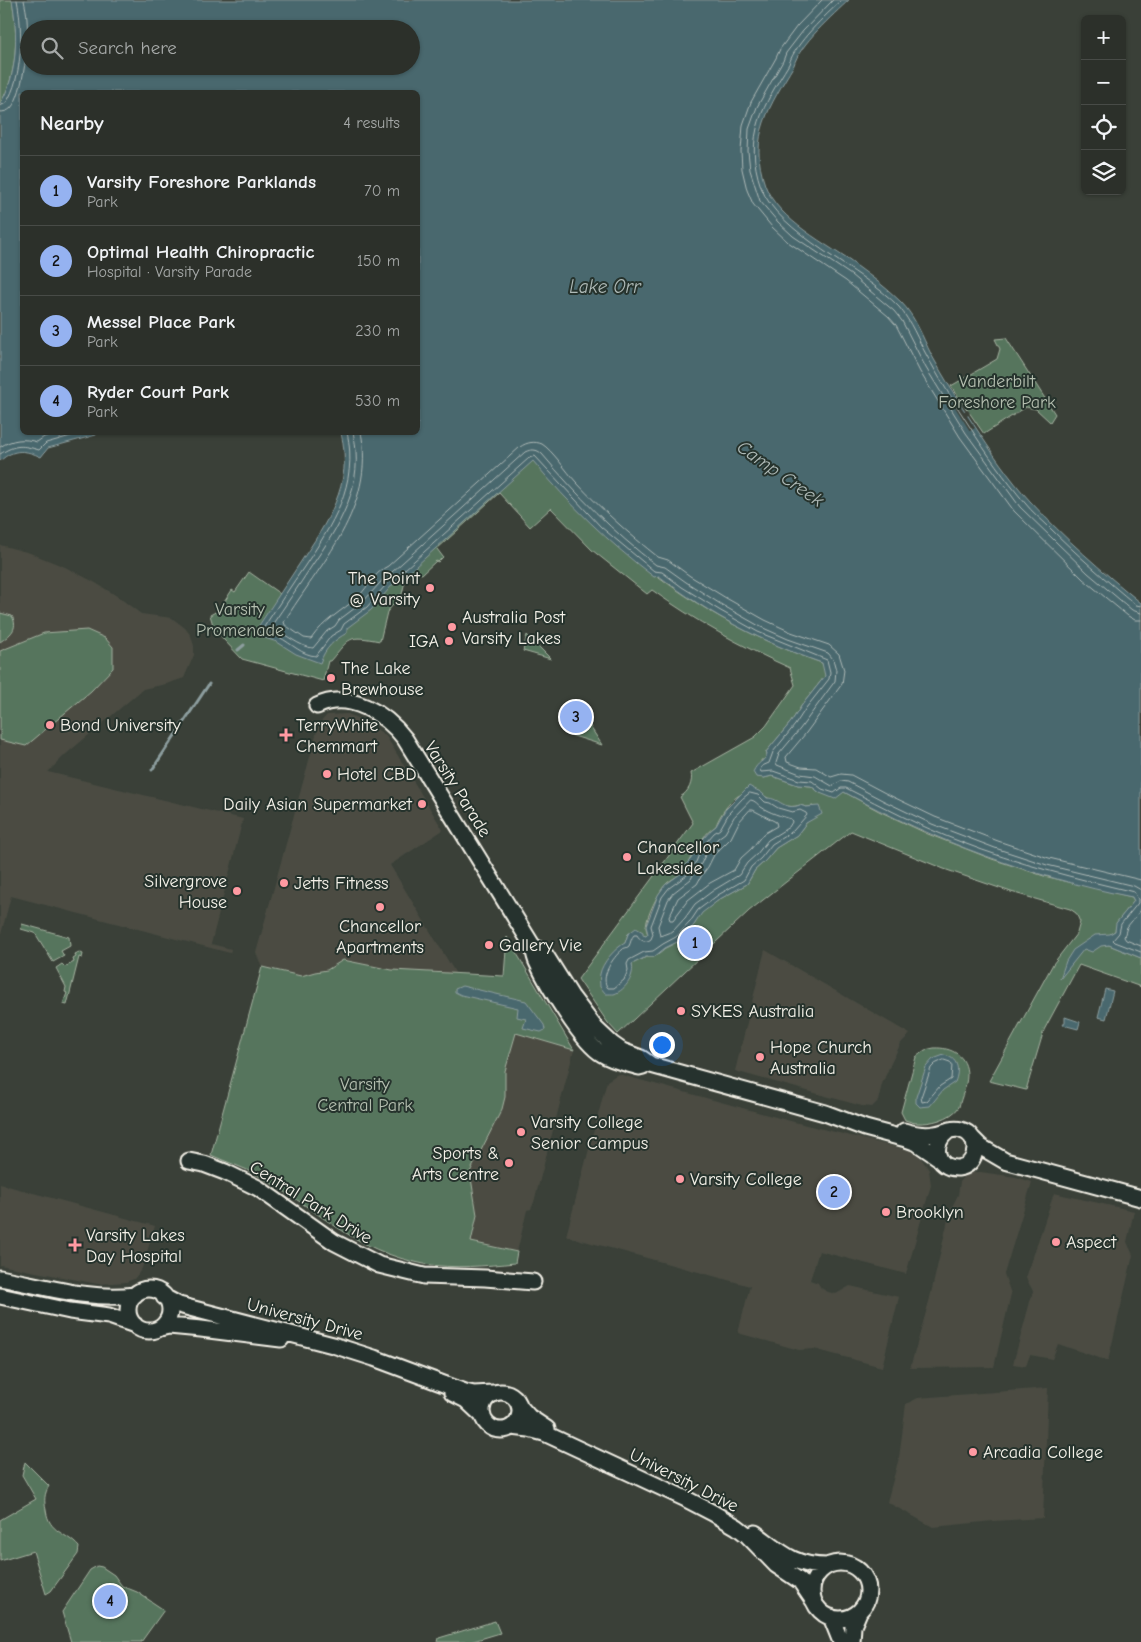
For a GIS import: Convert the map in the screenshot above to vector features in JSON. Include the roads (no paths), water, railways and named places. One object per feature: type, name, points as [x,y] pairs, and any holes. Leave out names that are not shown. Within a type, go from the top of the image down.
[{"type":"street","name":"Varsity Parade","points":[[317,706],[334,700],[348,702],[372,710],[396,727],[532,945],[546,956],[584,1014],[605,1039],[622,1051],[641,1058],[652,1065],[825,1113],[872,1122],[917,1134],[933,1134],[948,1131]]},
{"type":"street","name":"Varsity Parade","points":[[825,1113],[865,1128],[917,1143],[939,1158]]},
{"type":"street","points":[[1005,1162],[951,1167],[939,1158],[937,1152],[939,1139],[948,1131],[959,1129],[970,1134],[981,1147],[1005,1162],[1141,1198]]},
{"type":"street","points":[[966,1165],[974,1156],[976,1150],[973,1139]]},
{"type":"street","name":"Central Park Drive","points":[[189,1161],[204,1164],[250,1184],[334,1242],[379,1265],[424,1276],[533,1282]]},
{"type":"street","points":[[0,1278],[96,1296],[113,1298],[135,1295]]},
{"type":"street","points":[[0,1296],[70,1311],[109,1316],[148,1331],[160,1328],[168,1319],[169,1307],[164,1296],[151,1290],[140,1291],[135,1295],[128,1307],[128,1313],[134,1325]]},
{"type":"street","name":"University Drive","points":[[164,1296],[179,1305],[268,1327],[355,1352],[465,1392],[474,1394],[493,1393]]},
{"type":"street","name":"University Drive","points":[[160,1328],[169,1326],[215,1330],[308,1344],[355,1358],[455,1394],[466,1400],[483,1416]]},
{"type":"street","points":[[502,1391],[512,1394],[519,1403],[521,1408],[519,1419],[512,1427],[501,1430],[495,1429],[489,1426],[483,1416],[483,1405],[488,1396],[493,1393],[502,1391]]},
{"type":"street","name":"University Drive","points":[[521,1408],[530,1418],[548,1430],[721,1511],[796,1562],[812,1566],[827,1566]]},
{"type":"street","name":"University Drive","points":[[512,1427],[544,1433],[713,1513],[746,1534],[776,1565],[800,1581],[815,1603]]},
{"type":"street","points":[[852,1642],[853,1626],[868,1595],[868,1586],[864,1577],[858,1570],[842,1563],[827,1566],[820,1571],[815,1578],[812,1595],[821,1612],[830,1618],[846,1619],[859,1612]]},
{"type":"street","points":[[830,1618],[841,1642]]},
{"type":"water","name":"Lake Orr","points":[[12,0],[849,0],[817,31],[802,49],[770,108],[760,136],[759,151],[760,167],[765,185],[771,198],[792,221],[868,274],[901,302],[914,320],[957,399],[1015,483],[1043,515],[1070,541],[1141,603],[1141,958],[1109,945],[1101,946],[1092,952],[1084,949],[1060,979],[1066,961],[1073,950],[1095,935],[1110,934],[1115,931],[1116,923],[1134,901],[1132,897],[1057,879],[984,855],[913,826],[844,792],[835,799],[820,793],[811,786],[798,785],[772,776],[756,777],[753,772],[767,755],[766,752],[825,676],[822,663],[758,637],[717,615],[659,576],[654,577],[621,551],[590,522],[533,461],[396,584],[394,583],[371,610],[347,628],[347,633],[330,645],[320,663],[296,654],[259,633],[258,627],[320,533],[336,502],[344,469],[341,435],[420,435],[420,90],[20,90],[20,435],[96,435],[48,448],[41,457],[25,452],[15,452],[0,461],[0,104],[6,93],[13,67],[16,40]]},
{"type":"water","points":[[749,786],[767,798],[786,805],[819,806],[822,814],[806,823],[797,835],[776,848],[755,870],[747,884],[720,899],[702,913],[679,941],[665,948],[654,957],[646,957],[632,964],[631,977],[626,986],[614,994],[606,994],[600,987],[600,976],[606,961],[617,948],[625,943],[628,934],[636,928],[643,932],[643,935],[646,936],[648,934],[646,926],[658,895],[665,885],[683,872],[684,866],[691,859],[698,845],[716,826],[725,810]]},
{"type":"water","points":[[462,986],[526,1001],[544,1025],[545,1030],[541,1032],[523,1028],[526,1019],[517,1017],[518,1008],[455,992],[455,989]]},
{"type":"water","points":[[1105,989],[1113,991],[1106,1019],[1098,1017]]},
{"type":"water","points":[[1065,1017],[1080,1022],[1078,1029],[1063,1025]]},
{"type":"water","points":[[944,1055],[949,1056],[957,1065],[955,1082],[943,1090],[930,1106],[920,1107],[916,1103],[916,1097],[926,1067],[933,1059]]},
{"type":"waterway","points":[[238,650],[244,645]]},
{"type":"waterway","points":[[152,770],[209,684]]},
{"type":"place","name":"The Point @ Varsity","points":[[430,588]]},
{"type":"place","name":"Australia Post Varsity Lakes","points":[[452,627]]},
{"type":"place","name":"IGA","points":[[449,641]]},
{"type":"place","name":"The Lake Brewhouse","points":[[331,678]]},
{"type":"place","name":"Messel Place Park","points":[[576,717]]},
{"type":"place","name":"Bond University","points":[[50,725]]},
{"type":"place","name":"TerryWhite Chemmart","points":[[286,735]]},
{"type":"place","name":"Hotel CBD","points":[[327,774]]},
{"type":"place","name":"Daily Asian Supermarket","points":[[422,804]]},
{"type":"place","name":"Chancellor Lakeside","points":[[627,857]]},
{"type":"place","name":"Jetts Fitness","points":[[284,883]]},
{"type":"place","name":"Silvergrove House","points":[[237,891]]},
{"type":"place","name":"Chancellor Apartments","points":[[380,907]]},
{"type":"place","name":"Varsity Foreshore Parklands","points":[[695,943]]},
{"type":"place","name":"Gallery Vie","points":[[489,945]]},
{"type":"place","name":"SYKES Australia","points":[[681,1011]]},
{"type":"place","name":"Hope Church Australia","points":[[760,1057]]},
{"type":"place","name":"Varsity College Senior Campus","points":[[521,1132]]},
{"type":"place","name":"Sports & Arts Centre","points":[[509,1163]]},
{"type":"place","name":"Varsity College","points":[[680,1179]]},
{"type":"place","name":"Optimal Health Chiropractic","points":[[834,1192]]},
{"type":"place","name":"Brooklyn","points":[[886,1212]]},
{"type":"place","name":"Aspect","points":[[1056,1242]]},
{"type":"place","name":"Varsity Lakes Day Hospital","points":[[75,1245]]},
{"type":"place","name":"Arcadia College","points":[[973,1452]]},
{"type":"place","name":"Ryder Court Park","points":[[110,1601]]},
{"type":"park label","name":"Vanderbilt Foreshore Park","points":[[997,391]]},
{"type":"park label","name":"Varsity Promenade","points":[[240,619]]},
{"type":"park label","name":"Varsity Central Park","points":[[365,1094]]},
{"type":"water label","name":"Camp Creek","points":[[781,473]]}]
